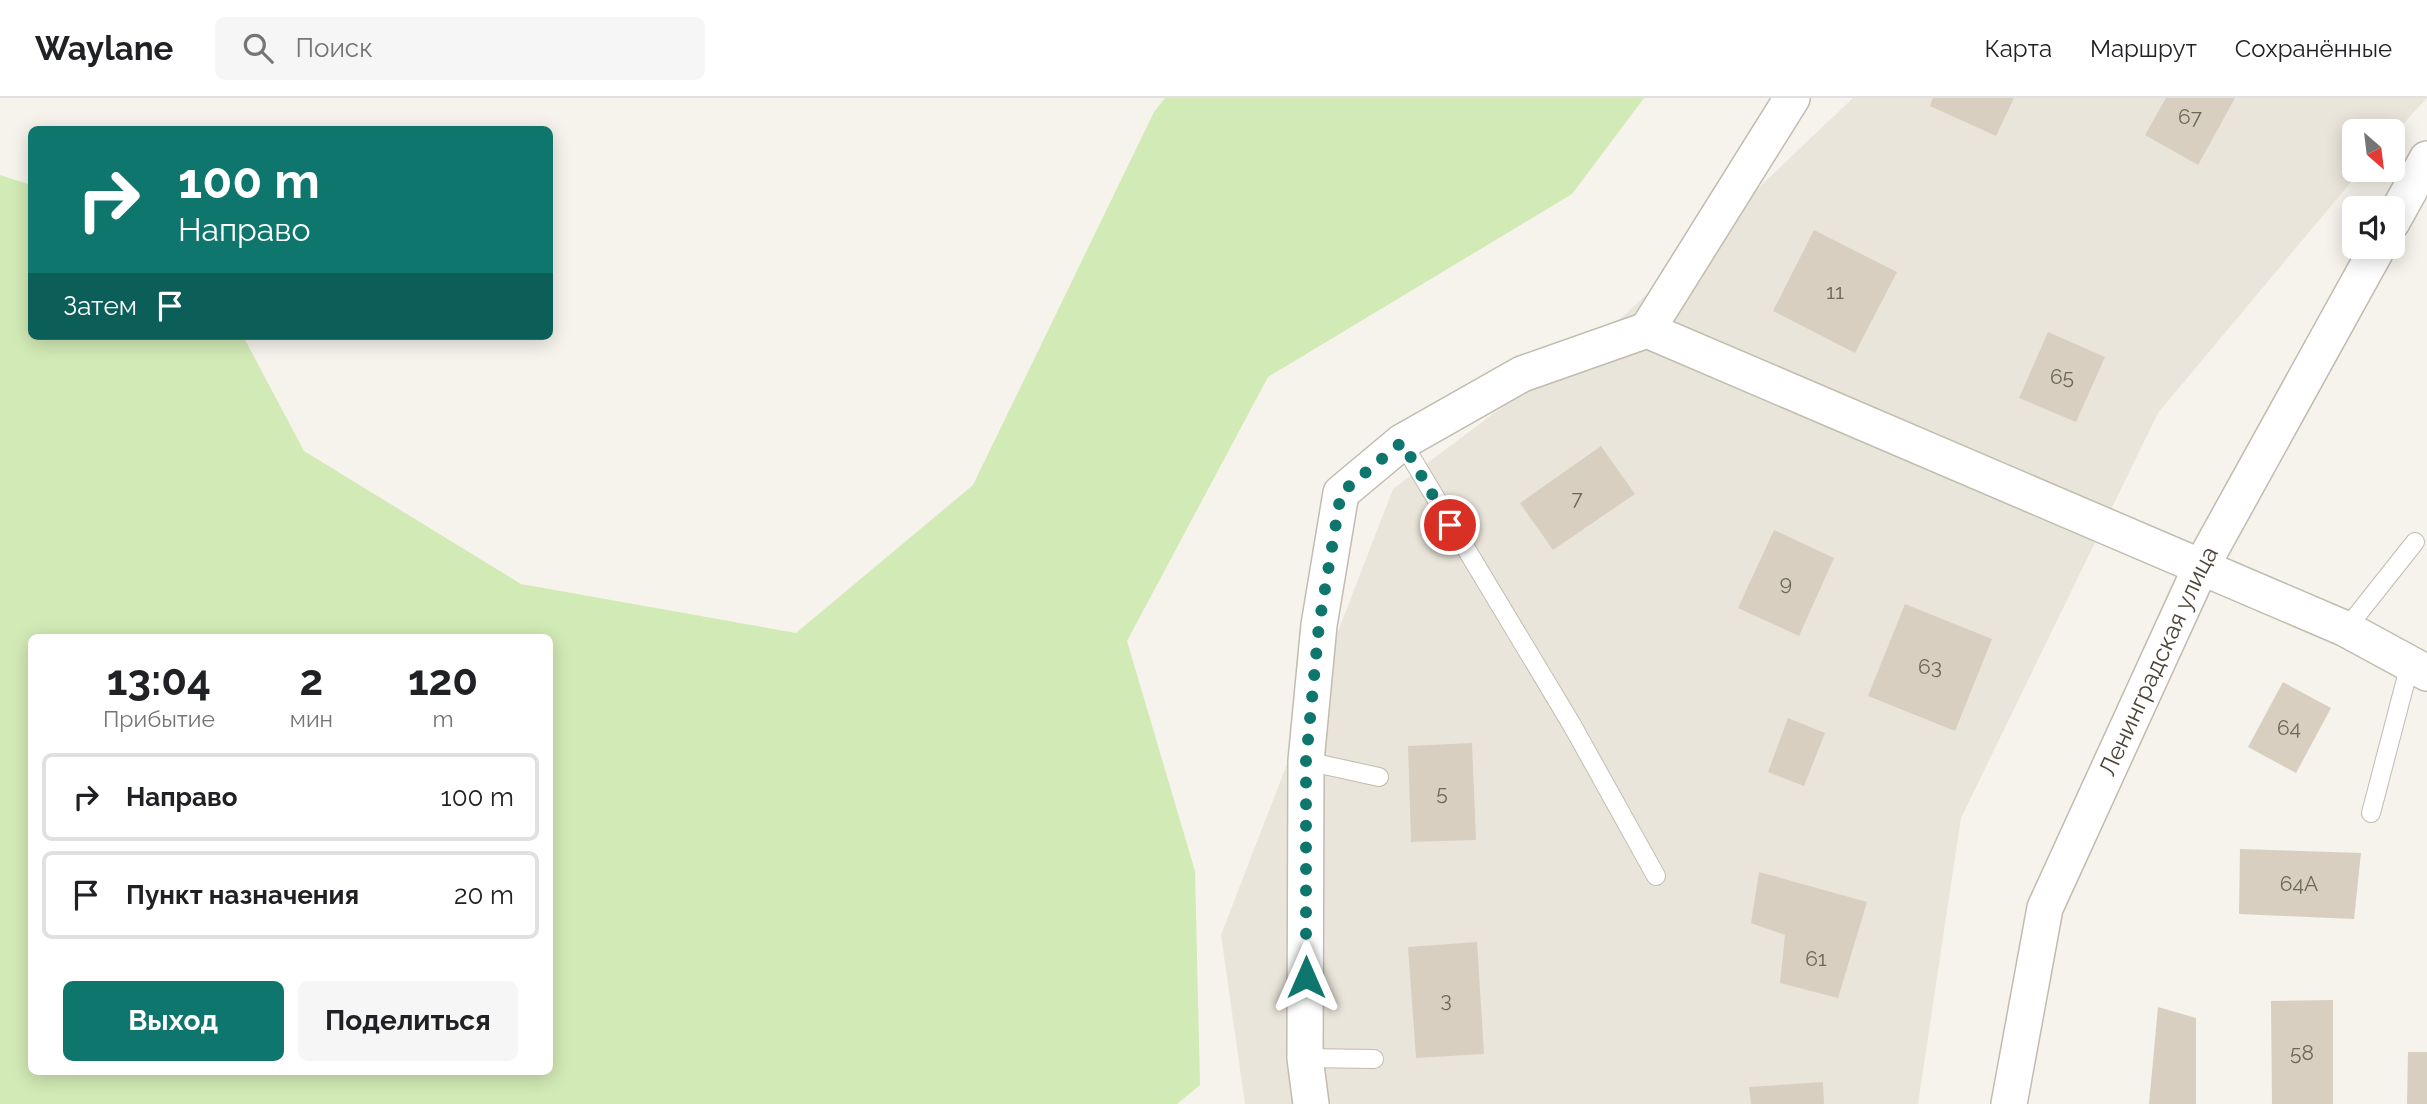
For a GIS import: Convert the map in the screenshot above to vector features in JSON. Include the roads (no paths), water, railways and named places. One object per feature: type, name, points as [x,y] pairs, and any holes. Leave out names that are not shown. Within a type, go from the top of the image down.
[{"type":"street","points":[[1311,1104],[1305,1058],[1306,761],[1319,625],[1341,493],[1402,442],[1522,374],[1647,330],[1793,98]]},
{"type":"street","points":[[2405,199],[2427,159]]},
{"type":"street","name":"Ленинградская улица","points":[[2008,1104],[2045,908],[2200,569],[2371,259]]},
{"type":"street","points":[[1647,330],[2200,569],[2346,629],[2419,668]]},
{"type":"lane","points":[[1402,442],[1572,725],[1656,876]]},
{"type":"lane","points":[[2346,629],[2416,542]]},
{"type":"lane","points":[[2371,813],[2419,668]]},
{"type":"lane","points":[[1306,761],[1379,777]]},
{"type":"lane","points":[[1305,1058],[1374,1059]]}]
